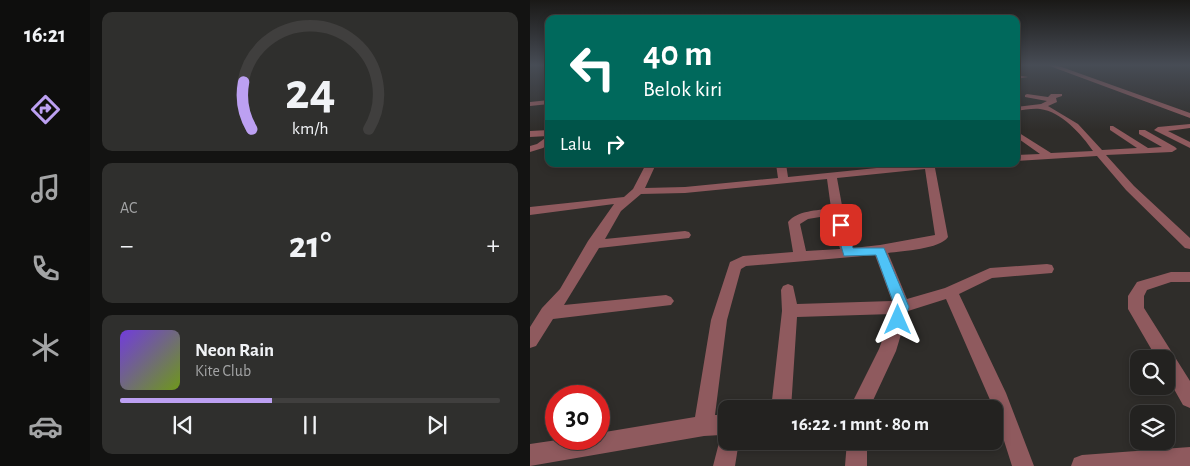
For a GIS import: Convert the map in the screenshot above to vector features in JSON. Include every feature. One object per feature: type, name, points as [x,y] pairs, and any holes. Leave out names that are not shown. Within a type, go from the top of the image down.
[{"type":"street","points":[[1110,87],[1190,116]]},
{"type":"street","points":[[1020,108],[1043,106],[1057,97],[1027,96]]},
{"type":"street","points":[[530,104],[545,102]]},
{"type":"street","points":[[1043,106],[1090,139],[1099,153],[1130,188],[1190,245]]},
{"type":"street","points":[[1020,158],[1172,149],[1132,125]]},
{"type":"street","points":[[1142,132],[1190,126]]},
{"type":"street","points":[[1113,128],[1146,150]]},
{"type":"street","points":[[1158,130],[1190,145]]},
{"type":"street","points":[[530,134],[545,133]]},
{"type":"street","points":[[1020,136],[1048,155]]},
{"type":"street","points":[[1174,138],[1190,136]]},
{"type":"street","points":[[531,151],[540,146],[545,137]]},
{"type":"street","points":[[638,191],[649,167]]},
{"type":"street","points":[[781,167],[783,179]]},
{"type":"street","points":[[530,341],[548,313],[565,293],[593,244],[624,200],[638,191],[685,190],[831,174],[845,168],[866,167]]},
{"type":"street","points":[[704,426],[719,320],[735,266],[743,261],[880,250],[936,241],[942,237],[930,167]]},
{"type":"street","points":[[831,174],[837,211],[848,253]]},
{"type":"street","points":[[530,211],[624,200]]},
{"type":"street","points":[[800,257],[794,222],[805,216],[837,211]]},
{"type":"street","points":[[593,244],[685,235]]},
{"type":"street","points":[[863,400],[887,351],[902,307],[880,250]]},
{"type":"street","points":[[790,311],[902,307],[950,292],[990,273],[1047,269]]},
{"type":"street","points":[[1190,277],[1171,277],[1142,286],[1136,296],[1136,309],[1190,398]]},
{"type":"street","points":[[782,400],[790,311],[788,290]]},
{"type":"street","points":[[950,292],[995,391],[1015,440],[1023,466]]},
{"type":"street","points":[[548,313],[666,301]]},
{"type":"street","points":[[530,456],[704,426],[718,425]]},
{"type":"street","points":[[724,466],[727,450]]},
{"type":"street","points":[[856,466],[857,450]]},
{"type":"street","points":[[1082,466],[1190,458]]},
{"type":"route","points":[[841,225],[848,253],[880,250],[902,307],[898,320]]}]
